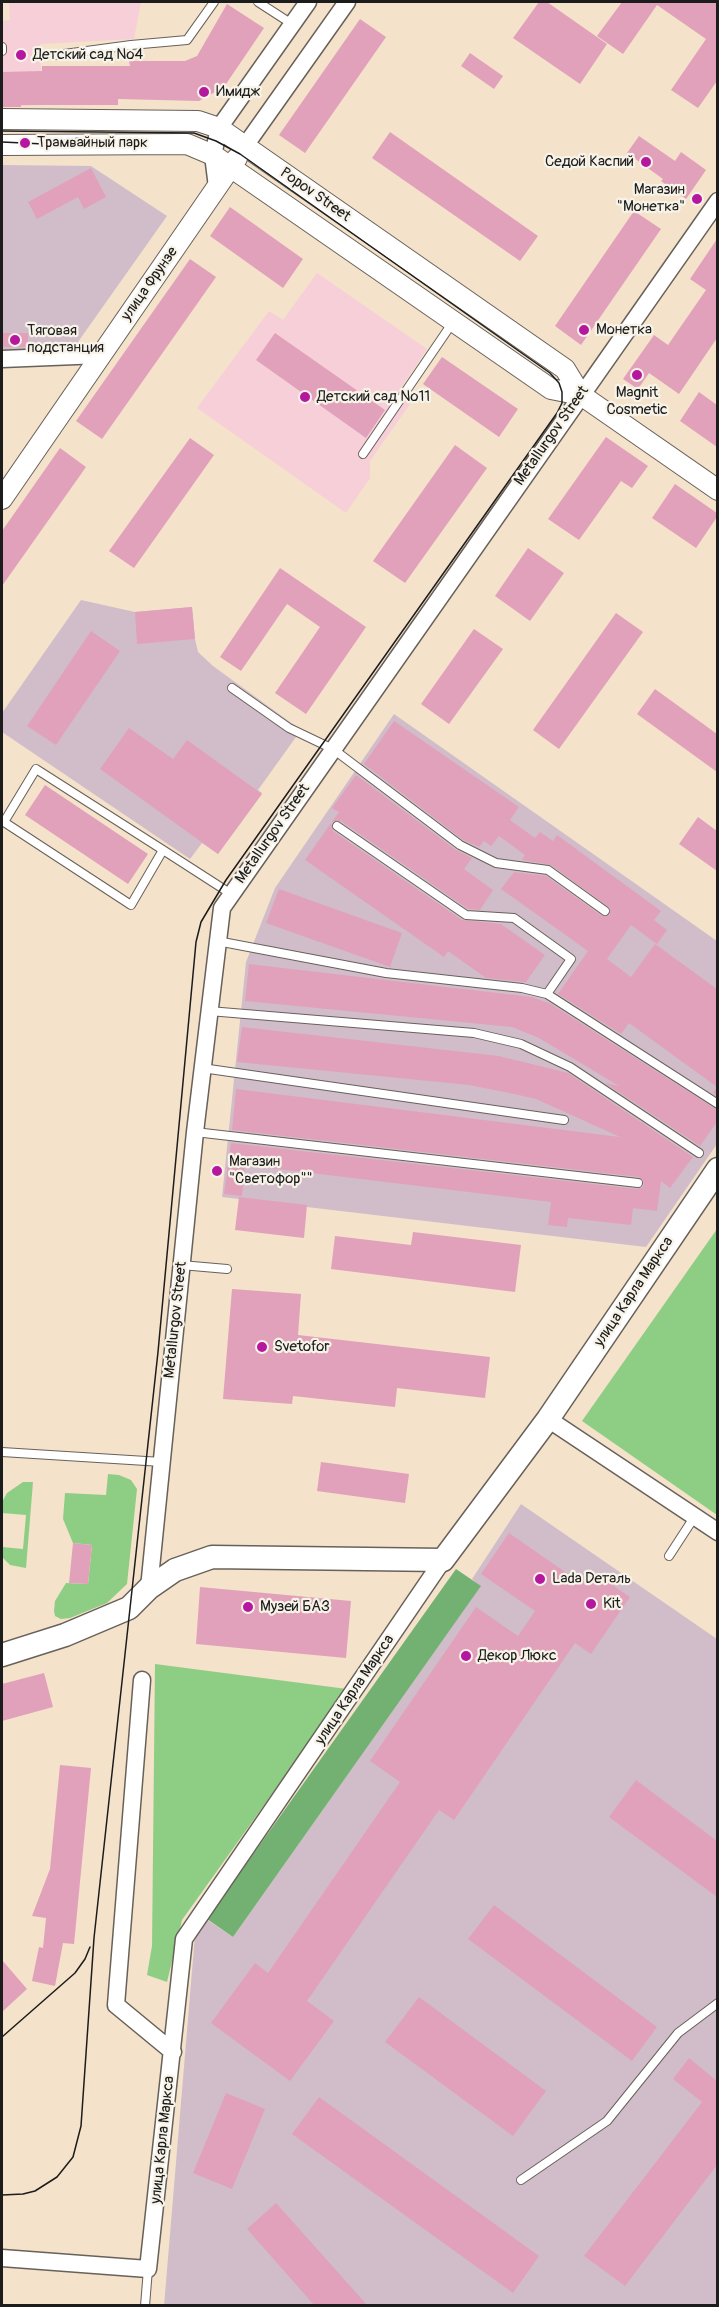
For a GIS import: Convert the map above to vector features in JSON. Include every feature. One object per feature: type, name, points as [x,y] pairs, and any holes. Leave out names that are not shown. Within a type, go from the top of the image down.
[{"type":"main road","name":"улица Карла Маркса","points":[[443,1560],[548,1419],[717,1169]]},
{"type":"main road","points":[[2,1655],[65,1635],[129,1608],[149,1588],[175,1570],[212,1557],[443,1560]]},
{"type":"street","points":[[217,187],[213,155],[219,128],[308,2]]},
{"type":"street","name":"улица Фрунзе","points":[[2,499],[347,2]]},
{"type":"street","name":"Popov Street","points":[[2,119],[198,122],[219,128],[565,369],[581,395],[717,490]]},
{"type":"street","name":"Popov Street","points":[[2,146],[187,144],[213,155],[551,389],[581,395]]},
{"type":"street","name":"Metallurgov Street","points":[[149,1588],[195,1132],[216,941],[222,908],[717,201]]},
{"type":"street","points":[[2,359],[101,355]]},
{"type":"street","points":[[548,1419],[717,1532]]},
{"type":"street","name":"улица Карла Маркса","points":[[148,2270],[184,1939],[443,1560]]},
{"type":"street","points":[[142,1680],[116,2005],[173,2052]]},
{"type":"street","points":[[2,2258],[148,2270]]},
{"type":"lane","points":[[57,56],[131,45],[187,40],[214,2]]},
{"type":"lane","points":[[258,2],[292,24]]},
{"type":"lane","points":[[363,454],[453,321]]},
{"type":"lane","points":[[232,688],[289,728],[333,749],[459,845],[496,862],[548,870],[605,911]]},
{"type":"lane","points":[[163,850],[131,905],[3,824],[36,769],[163,850],[231,894]]},
{"type":"lane","points":[[338,825],[466,915],[514,918],[571,959],[547,994]]},
{"type":"lane","points":[[216,941],[386,973],[522,988],[547,994],[717,1104]]},
{"type":"lane","points":[[208,1011],[474,1033],[521,1044],[570,1067],[699,1153]]},
{"type":"lane","points":[[202,1068],[564,1120]]},
{"type":"lane","points":[[195,1132],[638,1183]]},
{"type":"lane","points":[[182,1265],[226,1269]]},
{"type":"lane","points":[[2,1452],[162,1462]]},
{"type":"lane","points":[[669,1556],[695,1516]]},
{"type":"lane","points":[[521,2180],[607,2121],[678,2033],[717,2003]]},
{"type":"lane","points":[[145,2306],[148,2270]]},
{"type":"shaded area","name":"Детский сад №4","points":[[9,2],[141,2],[134,39],[40,44],[42,105],[2,107],[2,21],[10,20]]},
{"type":"shaded area","points":[[2,165],[91,166],[167,216],[73,349],[2,350]]},
{"type":"shaded area","name":"Детский сад №11","points":[[317,273],[427,349],[398,392],[412,401],[370,461],[370,478],[346,513],[197,408],[269,311],[283,320]]},
{"type":"shaded area","points":[[81,600],[135,612],[192,607],[198,652],[213,666],[301,730],[258,790],[262,793],[218,854],[202,843],[190,859],[2,732],[2,713]]},
{"type":"shaded area","points":[[394,714],[717,941],[717,1144],[646,1247],[222,1197],[246,962],[275,888]]},
{"type":"shaded area","points":[[521,1504],[717,1639],[717,2305],[164,2306],[195,1935],[206,1919],[233,1937],[480,1587],[472,1579]]},
{"type":"green space","points":[[717,1229],[717,1515],[582,1421]]},
{"type":"green space","points":[[108,1474],[119,1475],[131,1480],[137,1489],[127,1584],[107,1603],[70,1618],[61,1619],[55,1616],[55,1601],[66,1583],[88,1584],[92,1545],[73,1543],[63,1519],[65,1493],[106,1495]]},
{"type":"green space","points":[[23,1482],[33,1482],[26,1568],[10,1565],[2,1557],[2,1547],[23,1549],[26,1515],[2,1513],[2,1502],[7,1493]]},
{"type":"green space","points":[[456,1569],[481,1586],[233,1937],[207,1919]]},
{"type":"green space","points":[[155,1664],[347,1689],[182,1920],[167,1982],[147,1975],[152,1946]]},
{"type":"building","points":[[539,2],[547,2],[607,44],[580,84],[513,38]]},
{"type":"building","points":[[622,2],[717,2],[717,81],[698,108],[671,90],[706,39],[657,5],[623,54],[597,36]]},
{"type":"building","points":[[227,4],[264,28],[224,87],[199,101],[118,99],[118,105],[2,107],[2,72],[42,71],[42,66],[130,66],[129,61],[185,61],[197,56]]},
{"type":"building","points":[[360,19],[386,37],[305,153],[279,135]]},
{"type":"building","points":[[470,53],[503,76],[494,89],[461,66]]},
{"type":"building","points":[[390,132],[538,236],[520,261],[372,158]]},
{"type":"building","points":[[639,136],[675,161],[681,152],[706,170],[686,199],[627,153]]},
{"type":"building","points":[[91,168],[106,197],[84,209],[78,197],[37,219],[28,202]]},
{"type":"building","points":[[230,207],[303,259],[283,288],[210,236]]},
{"type":"building","points":[[634,211],[661,229],[581,345],[555,326]]},
{"type":"building","points":[[717,239],[717,338],[679,394],[649,373],[638,389],[623,379],[654,335],[668,345],[706,290],[690,279]]},
{"type":"building","points":[[190,259],[216,277],[102,439],[76,421]]},
{"type":"building","name":"Тяговая подстанция","points":[[2,333],[28,333],[28,347],[2,347]]},
{"type":"building","points":[[275,333],[385,410],[366,438],[256,360]]},
{"type":"building","points":[[442,357],[518,409],[499,437],[423,384]]},
{"type":"building","points":[[699,392],[717,405],[717,447],[680,421]]},
{"type":"building","points":[[606,437],[648,466],[632,488],[621,481],[579,540],[548,519]]},
{"type":"building","points":[[190,438],[214,455],[134,568],[109,551]]},
{"type":"building","points":[[455,445],[487,468],[405,583],[373,561]]},
{"type":"building","points":[[60,448],[86,467],[2,586],[2,531]]},
{"type":"building","points":[[675,484],[717,513],[717,517],[696,548],[652,518]]},
{"type":"building","points":[[528,548],[564,573],[530,621],[495,596]]},
{"type":"building","points":[[280,568],[366,627],[306,714],[275,693],[320,627],[287,604],[241,671],[220,657]]},
{"type":"building","points":[[192,607],[195,639],[137,644],[135,612]]},
{"type":"building","points":[[616,613],[643,632],[559,749],[533,730]]},
{"type":"building","points":[[474,629],[503,649],[449,724],[421,704]]},
{"type":"building","points":[[91,631],[120,651],[56,745],[27,726]]},
{"type":"building","points":[[655,689],[717,734],[717,772],[637,714]]},
{"type":"building","points":[[394,721],[519,807],[510,820],[535,838],[540,832],[553,841],[557,835],[661,911],[654,920],[667,930],[657,944],[631,925],[607,959],[631,977],[655,944],[717,989],[717,1087],[629,1023],[621,1034],[558,994],[588,951],[501,889],[514,872],[546,876],[602,916],[610,915],[610,908],[551,865],[522,860],[525,855],[499,836],[491,846],[484,841],[479,847],[463,840],[364,764]]},
{"type":"building","points":[[129,728],[173,759],[187,740],[262,794],[218,854],[100,769]]},
{"type":"building","points":[[356,775],[456,850],[472,858],[464,869],[493,890],[480,910],[468,909],[341,821],[332,822],[339,812],[332,808]]},
{"type":"building","points":[[45,785],[148,854],[128,884],[25,815]]},
{"type":"building","points":[[698,817],[717,831],[717,871],[679,844]]},
{"type":"building","points":[[331,823],[333,831],[462,920],[501,924],[545,955],[526,982],[486,978],[448,951],[444,957],[305,860]]},
{"type":"building","points":[[279,889],[402,933],[390,967],[266,923]]},
{"type":"building","points":[[249,964],[532,997],[551,1004],[717,1110],[717,1122],[700,1146],[605,1083],[619,1086],[539,1038],[512,1027],[245,1001]]},
{"type":"building","points":[[242,1027],[499,1056],[568,1073],[693,1157],[670,1188],[661,1181],[657,1211],[633,1208],[631,1225],[568,1218],[567,1227],[548,1225],[551,1202],[245,1165],[242,1196],[224,1194],[231,1143],[637,1189],[643,1187],[644,1183],[639,1177],[232,1130],[236,1089],[620,1137],[536,1099],[469,1085],[237,1062]]},
{"type":"building","points":[[239,1197],[307,1205],[304,1238],[235,1230]]},
{"type":"building","points":[[413,1232],[521,1245],[515,1292],[331,1269],[335,1236],[411,1245]]},
{"type":"building","points":[[232,1289],[301,1294],[298,1335],[490,1357],[485,1398],[397,1388],[395,1407],[293,1396],[292,1404],[223,1399]]},
{"type":"building","points":[[321,1462],[409,1474],[405,1503],[317,1491]]},
{"type":"building","points":[[509,1533],[581,1583],[590,1570],[630,1597],[591,1654],[575,1643],[454,1820],[439,1810],[307,2001],[334,2021],[290,2081],[211,2023],[255,1963],[268,1973],[400,1782],[370,1761],[476,1607],[518,1636],[535,1611],[481,1574]]},
{"type":"building","points":[[73,1543],[92,1545],[88,1584],[69,1583]]},
{"type":"building","points":[[200,1587],[351,1601],[346,1658],[196,1644]]},
{"type":"building","points":[[44,1673],[53,1707],[2,1721],[2,1684]]},
{"type":"building","points":[[60,1765],[91,1768],[74,1944],[63,1943],[55,1986],[32,1981],[39,1947],[43,1948],[46,1918],[32,1916],[50,1869]]},
{"type":"building","points":[[636,1780],[717,1841],[717,1897],[609,1817]]},
{"type":"building","points":[[494,1905],[657,2027],[632,2061],[468,1939]]},
{"type":"building","points":[[2,1960],[27,1989],[2,2012]]},
{"type":"building","points":[[419,1997],[546,2091],[513,2136],[385,2042]]},
{"type":"building","points":[[689,2058],[717,2081],[717,2165],[625,2286],[584,2256],[702,2102],[673,2079]]},
{"type":"building","points":[[226,2093],[265,2109],[232,2189],[193,2173]]},
{"type":"building","points":[[319,2097],[539,2256],[513,2293],[292,2134]]},
{"type":"building","points":[[276,2203],[368,2306],[315,2306],[247,2229]]},
{"type":"tram line","points":[[2,131],[194,133],[216,141],[240,154],[550,373],[559,383],[562,392],[562,403],[557,413],[226,880],[201,922],[196,942],[158,1352],[94,1938],[81,2126],[73,2157],[57,2177],[35,2191],[2,2195]]},
{"type":"tram line","points":[[2,142],[44,144],[79,138]]},
{"type":"tram line","points":[[2,2037],[75,1973],[90,1947]]},
{"type":"place","name":"Детский сад №4","points":[[21,55]]},
{"type":"place","name":"Имидж","points":[[204,92]]},
{"type":"place","name":"Трамвайный парк","points":[[25,143]]},
{"type":"place","name":"Седой Каспий","points":[[646,162]]},
{"type":"place","name":"Магазин \"Монетка\"","points":[[697,199]]},
{"type":"place","name":"Монетка","points":[[584,330]]},
{"type":"place","name":"Тяговая подстанция","points":[[15,340]]},
{"type":"place","name":"Magnit Cosmetic","points":[[637,375]]},
{"type":"place","name":"Детский сад №11","points":[[305,397]]},
{"type":"place","name":"Магазин \"Светофор\"\"","points":[[217,1171]]},
{"type":"place","name":"Svetofor","points":[[262,1347]]},
{"type":"place","name":"Lada Dеталь","points":[[540,1579]]},
{"type":"place","name":"Kit","points":[[591,1604]]},
{"type":"place","name":"Музей БАЗ","points":[[248,1607]]},
{"type":"place","name":"Декор Люкс","points":[[466,1656]]}]
